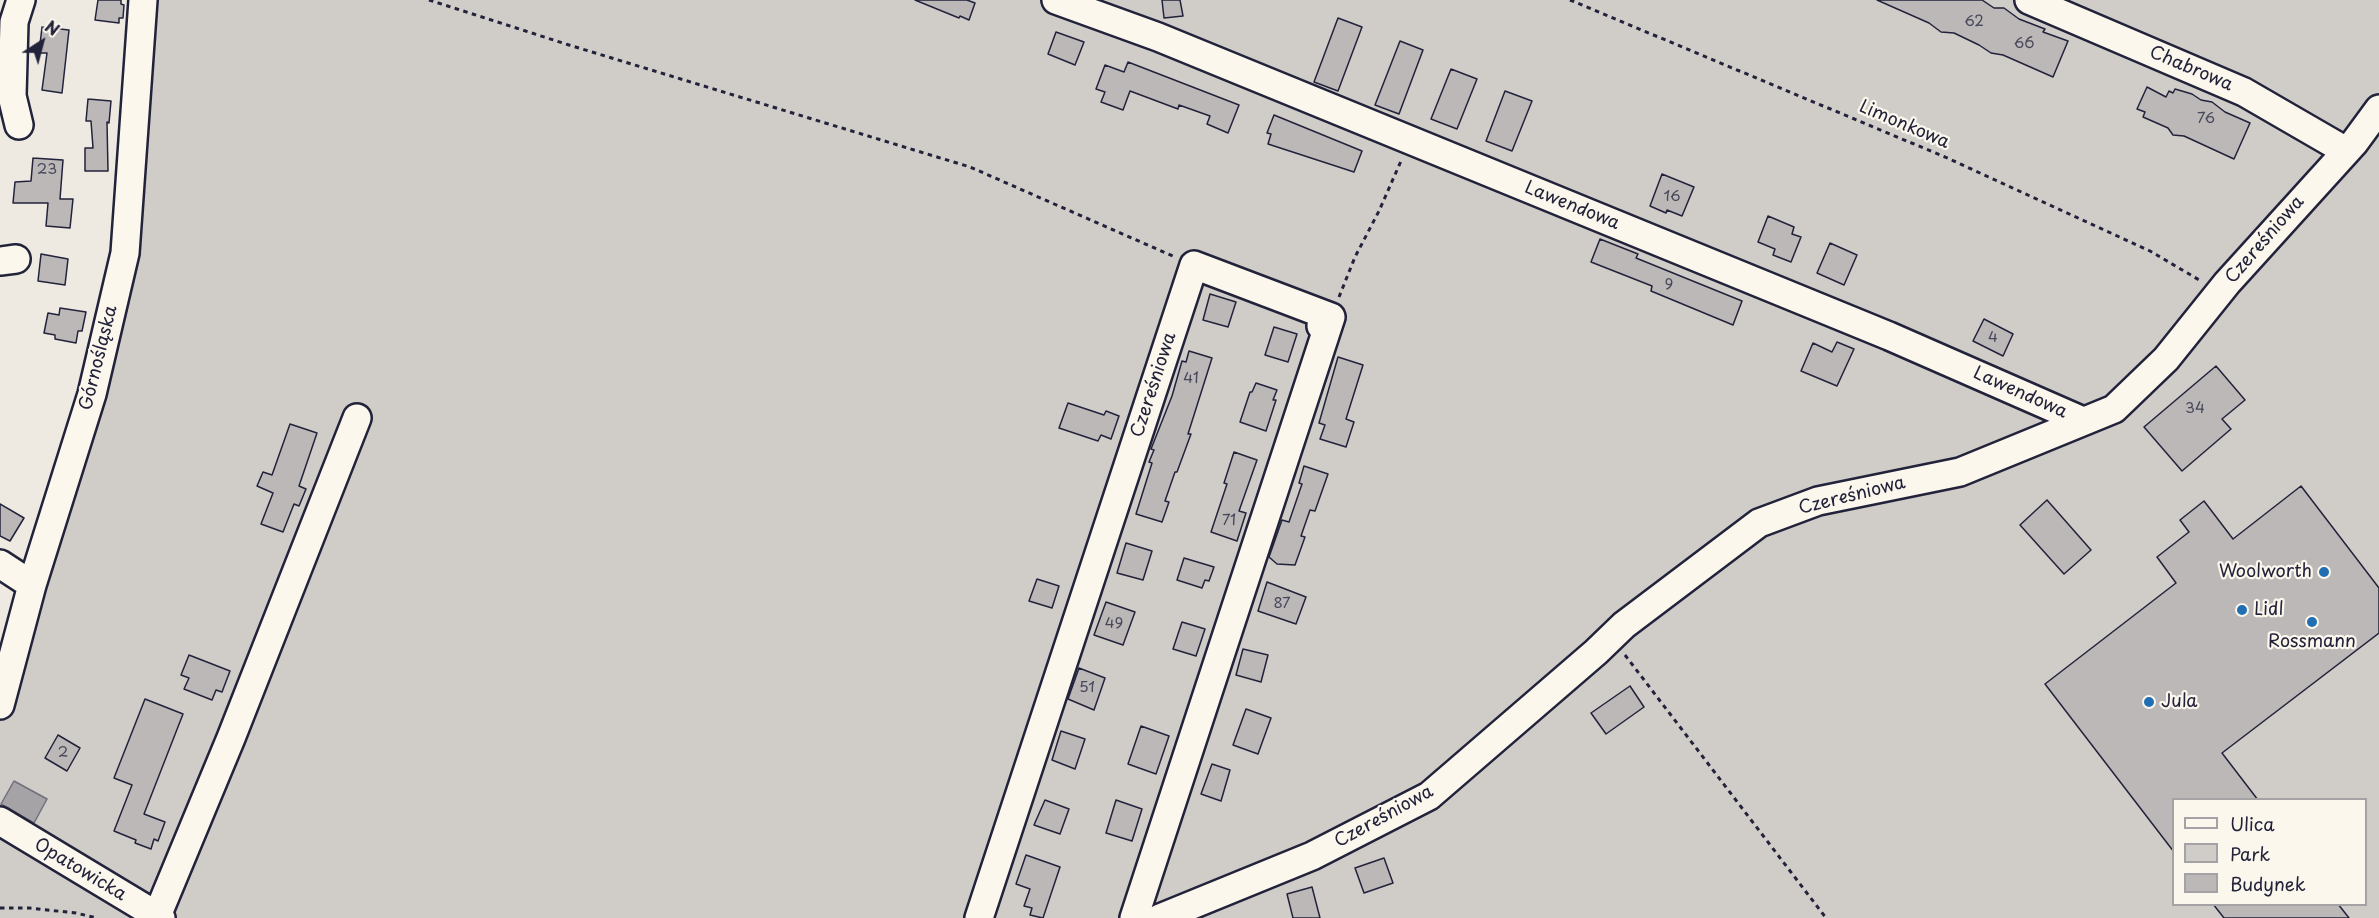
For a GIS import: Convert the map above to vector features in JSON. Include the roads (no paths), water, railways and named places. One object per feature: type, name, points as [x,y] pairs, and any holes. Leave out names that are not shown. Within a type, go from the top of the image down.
[{"type":"street","name":"Górnośląska","points":[[0,705],[32,585],[92,394],[125,254],[143,0]]},
{"type":"street","name":"Lawendowa","points":[[1056,0],[1158,38],[1411,140],[1889,336],[2083,421]]},
{"type":"street","name":"Chabrowa","points":[[2029,0],[2244,92],[2346,151]]},
{"type":"street","points":[[12,16],[12,96],[20,124]]},
{"type":"street","name":"Czereśniowa","points":[[1160,918],[1312,856],[1429,796],[1624,624],[1759,523],[1818,501],[1960,472],[2114,409],[2166,359],[2220,292],[2313,185],[2346,151],[2379,109]]},
{"type":"street","name":"Czereśniowa","points":[[979,918],[1194,265],[1326,322],[1134,918]]},
{"type":"street","points":[[159,917],[357,418]]},
{"type":"street","points":[[0,564],[32,585]]},
{"type":"street","name":"Opatowicka","points":[[0,821],[159,917]]},
{"type":"place","name":"Woolworth","points":[[2324,572]]},
{"type":"place","name":"Lidl","points":[[2242,610]]},
{"type":"place","name":"Rossmann","points":[[2312,622]]},
{"type":"place","name":"Jula","points":[[2149,702]]}]
